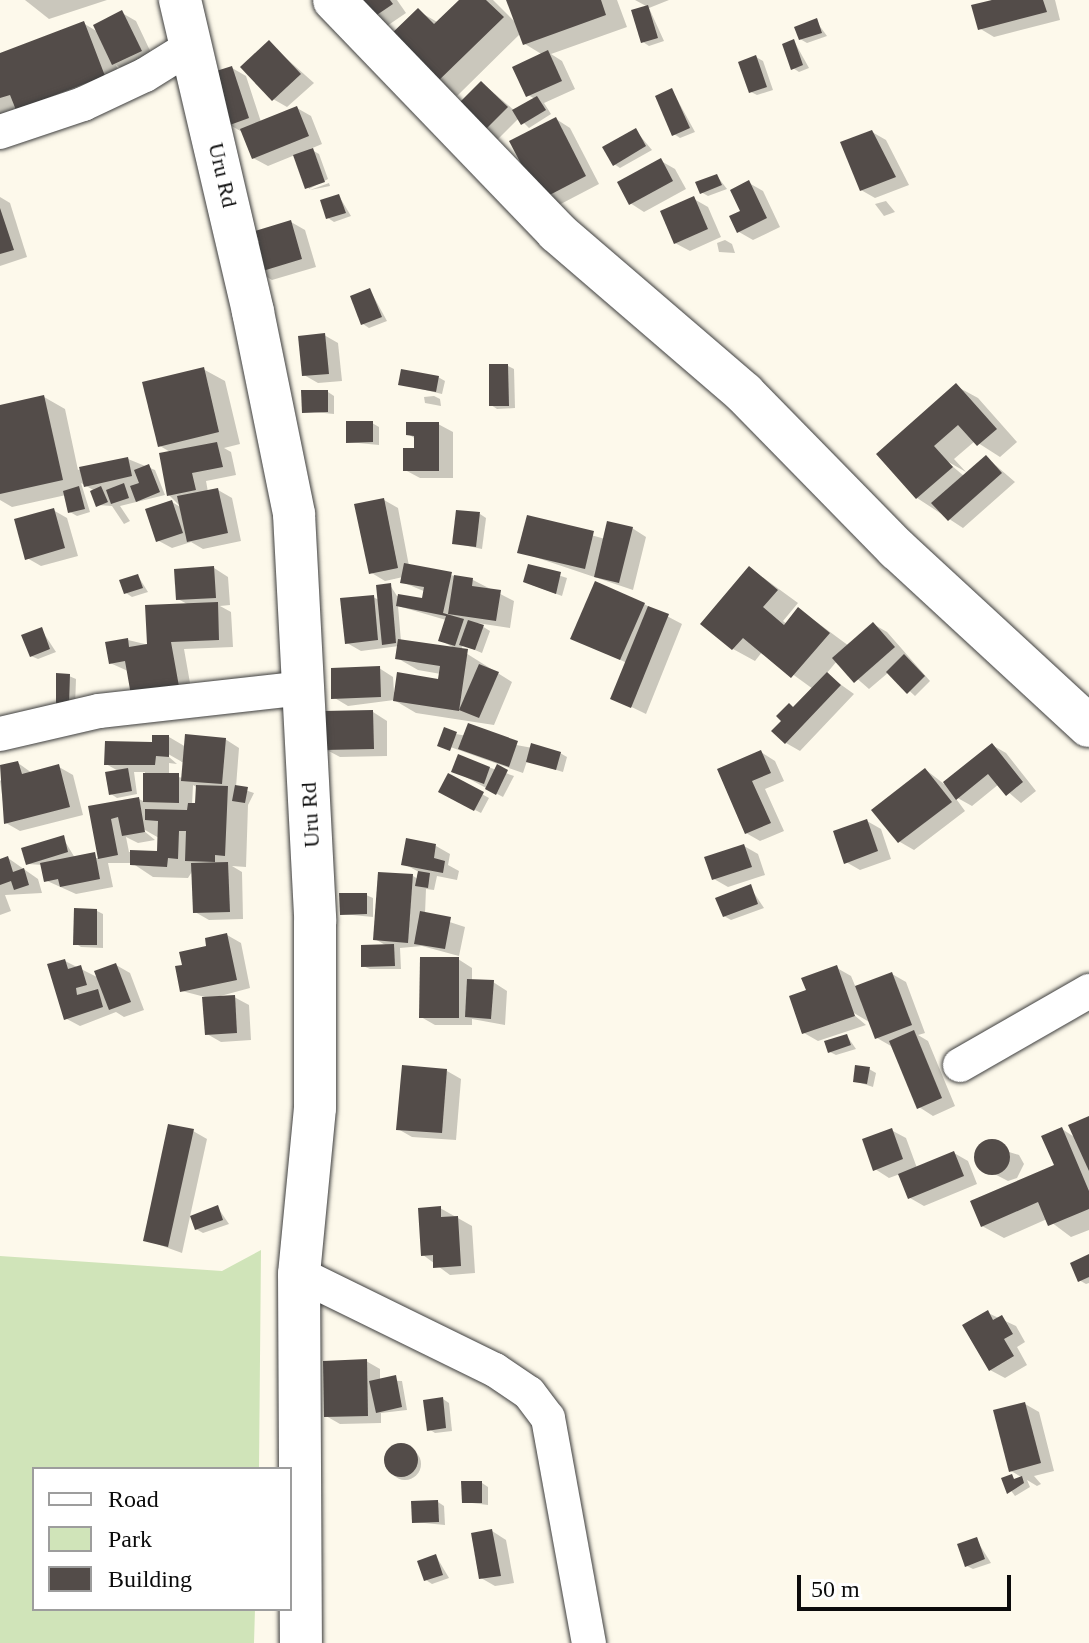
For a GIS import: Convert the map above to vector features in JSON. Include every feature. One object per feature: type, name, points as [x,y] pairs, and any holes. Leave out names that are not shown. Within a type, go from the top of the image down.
[{"type":"street","name":"Uru Rd","points":[[180,0],[193,45],[294,514],[315,921],[315,1108],[299,1274],[301,1643]]},
{"type":"street","points":[[334,0],[557,232],[744,393],[897,549],[1089,726]]},
{"type":"street","points":[[0,132],[83,104],[145,75],[193,45]]},
{"type":"street","points":[[0,734],[99,711],[303,688]]},
{"type":"street","points":[[960,1065],[1089,991]]},
{"type":"street","points":[[299,1274],[495,1370],[529,1393],[548,1418],[589,1643]]},
{"type":"green space","points":[[261,1250],[259,1467],[32,1467],[32,1611],[255,1611],[254,1643],[0,1643],[0,1256],[222,1271]]},
{"type":"building","points":[[349,0],[390,0],[393,4],[365,23]]},
{"type":"building","points":[[459,0],[486,0],[504,17],[434,85],[387,38],[418,8],[434,24]]},
{"type":"building","points":[[506,0],[601,0],[606,15],[523,45]]},
{"type":"building","points":[[992,0],[1043,0],[1047,12],[978,30],[971,5]]},
{"type":"building","points":[[648,5],[658,38],[641,43],[631,10]]},
{"type":"building","points":[[122,10],[142,51],[112,65],[93,25]]},
{"type":"building","points":[[817,18],[822,33],[799,40],[794,27]]},
{"type":"building","points":[[84,21],[105,76],[16,110],[10,95],[0,98],[0,53]]},
{"type":"building","points":[[794,39],[803,65],[791,70],[782,44]]},
{"type":"building","points":[[269,40],[301,74],[272,101],[240,67]]},
{"type":"building","points":[[548,50],[562,81],[526,97],[512,67]]},
{"type":"building","points":[[756,55],[767,87],[749,93],[738,62]]},
{"type":"building","points":[[232,66],[249,118],[227,126],[210,73]]},
{"type":"building","points":[[481,81],[508,107],[481,134],[454,108]]},
{"type":"building","points":[[672,88],[690,128],[672,136],[655,96]]},
{"type":"building","points":[[537,96],[546,110],[521,125],[512,110]]},
{"type":"building","points":[[297,106],[309,136],[252,159],[240,129]]},
{"type":"building","points":[[556,117],[586,176],[540,200],[509,141]]},
{"type":"building","points":[[636,128],[646,146],[613,166],[602,147]]},
{"type":"building","points":[[872,130],[896,177],[860,191],[840,142]]},
{"type":"building","points":[[313,148],[325,182],[305,189],[293,155]]},
{"type":"building","points":[[661,158],[673,181],[629,205],[617,182]]},
{"type":"building","points":[[717,174],[722,185],[700,194],[695,182]]},
{"type":"building","points":[[749,180],[767,218],[737,233],[729,216],[740,211],[730,190]]},
{"type":"building","points":[[339,194],[346,213],[326,219],[320,200]]},
{"type":"building","points":[[694,196],[708,229],[674,244],[660,211]]},
{"type":"building","points":[[0,208],[14,250],[0,254]]},
{"type":"building","points":[[291,220],[302,259],[256,273],[247,246],[259,242],[255,231]]},
{"type":"building","points":[[370,288],[382,317],[361,325],[350,296]]},
{"type":"building","points":[[325,333],[329,374],[302,376],[298,336]]},
{"type":"building","points":[[489,364],[508,364],[509,406],[489,406]]},
{"type":"building","points":[[204,367],[219,432],[158,447],[142,382]]},
{"type":"building","points":[[401,369],[439,376],[436,392],[398,385]]},
{"type":"building","points":[[956,383],[997,429],[977,446],[958,425],[934,446],[953,467],[916,499],[876,454]]},
{"type":"building","points":[[301,390],[328,390],[328,412],[302,413]]},
{"type":"building","points":[[44,395],[63,480],[0,494],[0,405]]},
{"type":"building","points":[[346,421],[373,421],[373,442],[346,443]]},
{"type":"building","points":[[406,422],[439,422],[439,471],[403,471],[403,448],[414,448],[414,436],[406,435]]},
{"type":"building","points":[[217,442],[223,467],[192,473],[196,490],[167,496],[159,453]]},
{"type":"building","points":[[986,455],[1002,473],[948,521],[931,503]]},
{"type":"building","points":[[128,457],[132,476],[84,487],[79,467]]},
{"type":"building","points":[[149,464],[160,492],[136,502],[130,486],[139,483],[134,470]]},
{"type":"building","points":[[124,483],[129,498],[111,504],[106,490]]},
{"type":"building","points":[[79,486],[85,509],[68,513],[63,491]]},
{"type":"building","points":[[101,486],[108,502],[96,507],[90,491]]},
{"type":"building","points":[[218,488],[228,533],[187,542],[177,496]]},
{"type":"building","points":[[384,498],[398,568],[369,574],[354,504]]},
{"type":"building","points":[[172,500],[183,533],[156,542],[145,509]]},
{"type":"building","points":[[54,508],[65,548],[25,560],[14,519]]},
{"type":"building","points":[[456,510],[480,512],[476,547],[452,544]]},
{"type":"building","points":[[527,515],[594,531],[585,569],[517,553]]},
{"type":"building","points":[[607,521],[633,527],[619,583],[594,577]]},
{"type":"building","points":[[404,563],[452,572],[443,613],[464,619],[455,646],[438,641],[446,616],[396,606],[398,594],[422,598],[424,587],[400,583]]},
{"type":"building","points":[[528,564],[561,572],[556,594],[523,582]]},
{"type":"building","points":[[214,566],[216,598],[176,600],[174,569]]},
{"type":"building","points":[[749,566],[778,590],[763,607],[784,625],[798,607],[830,633],[791,678],[743,638],[732,650],[700,624]]},
{"type":"building","points":[[138,574],[143,588],[124,594],[119,580]]},
{"type":"building","points":[[454,575],[473,578],[472,586],[501,590],[496,621],[448,614]]},
{"type":"building","points":[[595,581],[645,603],[620,660],[570,639]]},
{"type":"building","points":[[391,583],[396,643],[382,645],[376,585]]},
{"type":"building","points":[[374,595],[378,640],[345,644],[340,598]]},
{"type":"building","points":[[218,602],[219,640],[171,642],[180,692],[132,701],[125,661],[109,664],[105,642],[128,638],[129,647],[147,644],[145,605]]},
{"type":"building","points":[[648,606],[669,614],[631,708],[610,699]]},
{"type":"building","points":[[468,620],[484,625],[475,650],[459,645]]},
{"type":"building","points":[[873,622],[895,647],[854,683],[832,658]]},
{"type":"building","points":[[42,627],[50,649],[30,657],[21,635]]},
{"type":"building","points":[[398,639],[468,649],[459,711],[393,701],[397,672],[438,679],[440,666],[395,659]]},
{"type":"building","points":[[904,654],[925,676],[907,694],[886,672]]},
{"type":"building","points":[[479,664],[499,672],[479,718],[459,710]]},
{"type":"building","points":[[380,666],[381,697],[331,699],[331,668]]},
{"type":"building","points":[[827,672],[841,685],[785,744],[771,731],[781,721],[776,716],[789,703],[793,707]]},
{"type":"building","points":[[56,673],[70,674],[69,705],[56,704]]},
{"type":"building","points":[[373,710],[374,749],[324,750],[323,711]]},
{"type":"building","points":[[468,723],[518,741],[509,767],[458,749]]},
{"type":"building","points":[[444,727],[457,732],[450,751],[437,746]]},
{"type":"building","points":[[185,734],[226,738],[222,784],[181,781]]},
{"type":"building","points":[[152,735],[169,735],[169,757],[156,756],[155,765],[104,765],[105,741],[152,742]]},
{"type":"building","points":[[531,743],[561,752],[556,770],[526,762]]},
{"type":"building","points":[[992,743],[1023,782],[1006,796],[988,774],[956,800],[943,782]]},
{"type":"building","points":[[761,750],[771,773],[752,781],[771,823],[745,834],[717,769]]},
{"type":"building","points":[[458,754],[490,767],[484,784],[451,772]]},
{"type":"building","points":[[18,761],[22,774],[59,764],[70,807],[4,824],[0,765]]},
{"type":"building","points":[[497,764],[508,770],[496,795],[485,789]]},
{"type":"building","points":[[128,768],[132,791],[109,795],[105,772]]},
{"type":"building","points":[[925,768],[952,802],[898,843],[871,810]]},
{"type":"building","points":[[143,773],[179,773],[179,803],[143,802]]},
{"type":"building","points":[[448,773],[484,792],[474,811],[438,792]]},
{"type":"building","points":[[196,785],[228,786],[225,856],[215,855],[215,862],[185,861],[186,831],[179,831],[178,859],[168,858],[167,867],[130,865],[130,850],[157,851],[158,821],[145,820],[145,809],[187,810],[188,803],[195,803]]},
{"type":"building","points":[[235,785],[248,787],[245,803],[232,801]]},
{"type":"building","points":[[139,797],[145,832],[122,836],[118,817],[111,819],[118,855],[98,859],[88,806]]},
{"type":"building","points":[[867,819],[878,851],[844,864],[833,831]]},
{"type":"building","points":[[64,835],[68,852],[26,865],[21,848]]},
{"type":"building","points":[[406,838],[436,844],[434,858],[445,861],[443,873],[401,865]]},
{"type":"building","points":[[744,844],[752,867],[712,880],[704,857]]},
{"type":"building","points":[[95,852],[100,879],[60,887],[58,879],[44,882],[40,863]]},
{"type":"building","points":[[8,856],[13,872],[24,868],[29,885],[14,890],[11,881],[0,885],[0,859]]},
{"type":"building","points":[[228,862],[230,912],[193,913],[191,863]]},
{"type":"building","points":[[418,871],[430,873],[428,888],[415,886]]},
{"type":"building","points":[[378,872],[413,874],[408,943],[373,940]]},
{"type":"building","points":[[751,884],[758,904],[723,917],[715,898]]},
{"type":"building","points":[[339,893],[367,893],[367,914],[340,915]]},
{"type":"building","points":[[74,908],[97,909],[97,945],[73,945]]},
{"type":"building","points":[[420,911],[451,917],[445,949],[414,944]]},
{"type":"building","points":[[227,933],[237,980],[180,992],[175,966],[182,965],[179,952],[206,946],[205,938]]},
{"type":"building","points":[[394,944],[395,966],[361,967],[361,945]]},
{"type":"building","points":[[420,957],[459,957],[459,1018],[419,1018]]},
{"type":"building","points":[[65,959],[68,969],[81,965],[87,985],[76,988],[77,995],[98,989],[103,1007],[64,1020],[47,964]]},
{"type":"building","points":[[116,963],[131,1002],[109,1010],[94,971]]},
{"type":"building","points":[[837,965],[855,1016],[802,1034],[789,996],[806,990],[801,978]]},
{"type":"building","points":[[892,972],[912,1025],[875,1039],[855,986]]},
{"type":"building","points":[[467,979],[494,980],[491,1019],[465,1017]]},
{"type":"building","points":[[235,995],[237,1033],[205,1035],[202,997]]},
{"type":"building","points":[[914,1030],[942,1098],[917,1109],[889,1041]]},
{"type":"building","points":[[847,1034],[851,1045],[828,1053],[824,1041]]},
{"type":"building","points":[[402,1065],[447,1069],[442,1133],[396,1130]]},
{"type":"building","points":[[855,1065],[870,1067],[867,1084],[853,1082]]},
{"type":"building","points":[[1089,1116],[1089,1171],[1068,1125]]},
{"type":"building","points":[[168,1124],[194,1129],[168,1247],[143,1241]]},
{"type":"building","points":[[1062,1127],[1089,1191],[1089,1209],[1048,1226],[1038,1202],[981,1227],[970,1201],[1054,1165],[1041,1136]]},
{"type":"building","points":[[892,1128],[903,1159],[873,1171],[862,1139]]},
{"type":"building","points":[[992,1139],[1005,1144],[1010,1157],[1005,1170],[992,1175],[979,1170],[974,1157],[979,1144]]},
{"type":"building","points":[[954,1151],[964,1176],[908,1199],[898,1174]]},
{"type":"building","points":[[218,1205],[223,1220],[195,1230],[190,1216]]},
{"type":"building","points":[[441,1206],[441,1217],[458,1216],[461,1266],[433,1268],[433,1255],[421,1256],[418,1208]]},
{"type":"building","points":[[1089,1254],[1089,1277],[1078,1282],[1070,1263]]},
{"type":"building","points":[[988,1310],[993,1320],[1002,1315],[1013,1334],[1004,1339],[1014,1356],[989,1371],[962,1325]]},
{"type":"building","points":[[367,1359],[368,1416],[324,1417],[323,1361]]},
{"type":"building","points":[[396,1375],[402,1407],[376,1413],[369,1381]]},
{"type":"building","points":[[443,1397],[446,1428],[427,1431],[423,1400]]},
{"type":"building","points":[[1025,1402],[1041,1463],[1009,1472],[993,1410]]},
{"type":"building","points":[[401,1443],[413,1448],[418,1460],[413,1472],[401,1477],[389,1472],[384,1460],[389,1448]]},
{"type":"building","points":[[1012,1474],[1014,1479],[1022,1476],[1024,1483],[1007,1494],[1001,1478]]},
{"type":"building","points":[[461,1481],[482,1481],[482,1503],[462,1503]]},
{"type":"building","points":[[438,1500],[439,1522],[412,1523],[411,1501]]},
{"type":"building","points":[[492,1529],[501,1576],[479,1579],[471,1533]]},
{"type":"building","points":[[977,1537],[985,1559],[965,1567],[957,1544]]},
{"type":"building","points":[[436,1554],[443,1575],[424,1581],[417,1561]]}]
